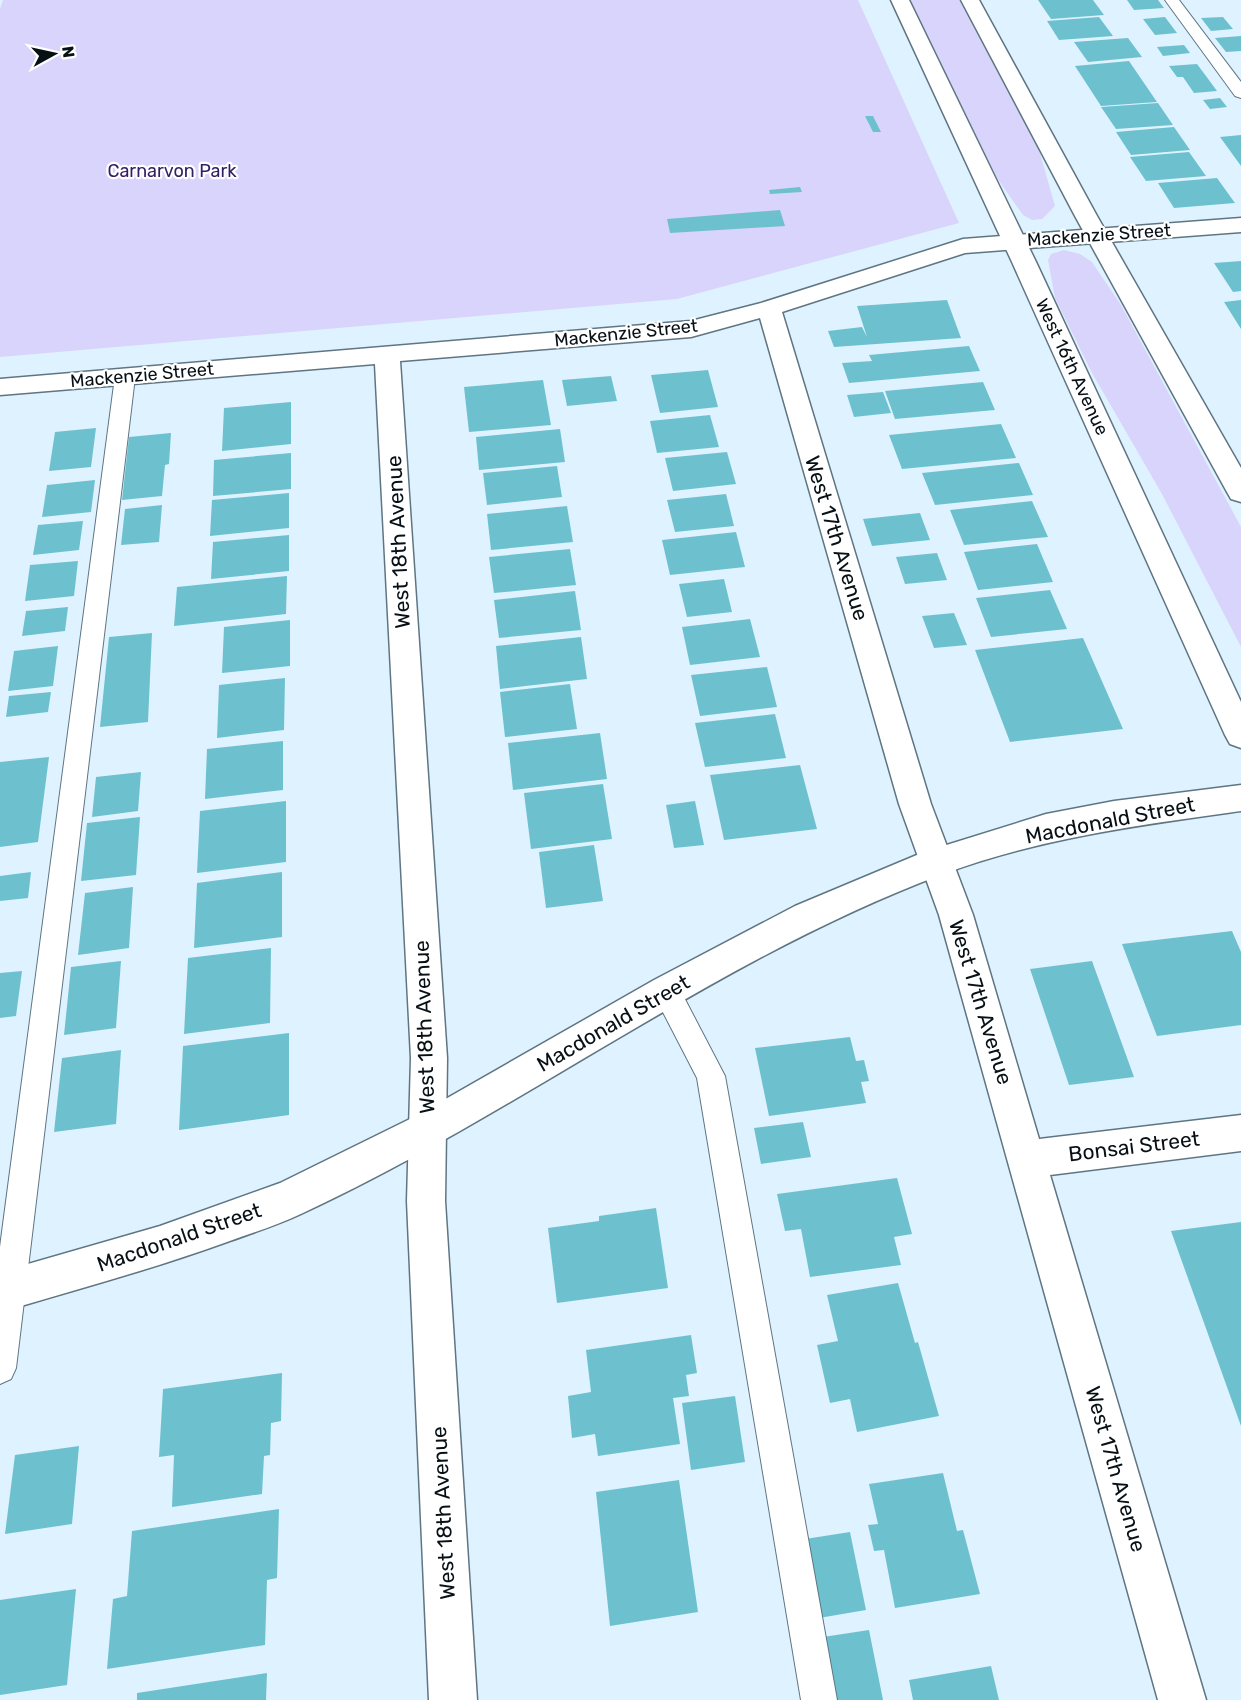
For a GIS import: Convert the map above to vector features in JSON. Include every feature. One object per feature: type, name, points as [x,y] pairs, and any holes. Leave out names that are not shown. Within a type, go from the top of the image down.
[{"type":"street","name":"West 16th Avenue","points":[[900,0],[1015,242],[1241,735]]},
{"type":"street","points":[[970,0],[1097,235],[1241,492]]},
{"type":"street","name":"Mackenzie Street","points":[[0,387],[691,329],[769,308],[963,246],[1241,225]]},
{"type":"street","name":"West 17th Avenue","points":[[769,308],[915,804],[956,915],[1182,1700]]},
{"type":"street","name":"West 18th Avenue","points":[[387,355],[429,1058],[426,1201],[453,1700]]},
{"type":"street","name":"Macdonald Street","points":[[5,1291],[160,1246],[288,1200],[427,1130],[666,991],[807,916],[936,862],[1046,828],[1114,815],[1241,798]]},
{"type":"street","name":"Bonsai Street","points":[[1027,1159],[1241,1133]]},
{"type":"lane","points":[[1172,0],[1241,93]]},
{"type":"lane","points":[[0,1368],[5,1291],[125,377]]},
{"type":"lane","points":[[666,991],[711,1076],[819,1700]]},
{"type":"green space","name":"Carnarvon Park","points":[[3,0],[858,0],[959,223],[677,299],[0,357],[0,9]]},
{"type":"green space","points":[[907,0],[959,0],[1039,150],[1055,206],[1042,219],[1032,220],[1023,215],[987,164]]},
{"type":"green space","points":[[1064,250],[1080,254],[1092,262],[1121,305],[1241,527],[1241,647],[1162,494],[1092,373],[1055,298],[1048,260],[1051,254]]},
{"type":"building","points":[[1038,0],[1093,0],[1104,15],[1051,19]]},
{"type":"building","points":[[1127,0],[1158,0],[1164,8],[1134,10]]},
{"type":"building","points":[[1099,17],[1113,36],[1059,40],[1047,21]]},
{"type":"building","points":[[1165,17],[1177,33],[1155,35],[1143,19]]},
{"type":"building","points":[[1223,17],[1233,29],[1211,31],[1201,18]]},
{"type":"building","points":[[1241,36],[1241,51],[1226,52],[1215,38]]},
{"type":"building","points":[[1128,38],[1142,57],[1088,62],[1074,42]]},
{"type":"building","points":[[1184,45],[1190,53],[1163,56],[1157,47]]},
{"type":"building","points":[[1129,61],[1157,102],[1101,106],[1075,66]]},
{"type":"building","points":[[1197,64],[1217,91],[1194,93],[1183,77],[1177,77],[1169,66]]},
{"type":"building","points":[[1220,98],[1227,107],[1210,109],[1203,100]]},
{"type":"building","points":[[1158,103],[1173,125],[1116,129],[1101,107]]},
{"type":"building","points":[[865,116],[873,116],[881,132],[873,132]]},
{"type":"building","points":[[1174,127],[1190,150],[1131,155],[1116,132]]},
{"type":"building","points":[[1241,135],[1241,166],[1220,137]]},
{"type":"building","points":[[1189,152],[1206,176],[1146,181],[1130,157]]},
{"type":"building","points":[[1217,178],[1235,203],[1174,208],[1158,183]]},
{"type":"building","points":[[800,187],[802,192],[770,194],[769,190]]},
{"type":"building","points":[[780,210],[785,226],[670,233],[667,219]]},
{"type":"building","points":[[1241,261],[1241,291],[1233,292],[1214,263]]},
{"type":"building","points":[[947,300],[961,338],[834,347],[828,331],[862,327],[867,337],[857,306]]},
{"type":"building","points":[[1241,300],[1241,329],[1224,302]]},
{"type":"building","points":[[969,346],[980,371],[849,383],[842,363],[872,361],[869,355]]},
{"type":"building","points":[[708,370],[718,407],[660,413],[651,375]]},
{"type":"building","points":[[611,376],[617,401],[567,406],[562,380]]},
{"type":"building","points":[[543,380],[551,425],[469,432],[464,387]]},
{"type":"building","points":[[983,382],[995,410],[895,419],[885,391]]},
{"type":"building","points":[[883,392],[891,413],[854,417],[847,395]]},
{"type":"building","points":[[291,402],[291,444],[222,451],[224,408]]},
{"type":"building","points":[[710,415],[719,447],[657,453],[650,421]]},
{"type":"building","points":[[1001,424],[1016,458],[902,469],[889,435]]},
{"type":"building","points":[[96,428],[91,467],[49,471],[55,432]]},
{"type":"building","points":[[560,429],[565,462],[479,470],[476,437]]},
{"type":"building","points":[[171,433],[169,464],[165,465],[162,496],[122,500],[129,437]]},
{"type":"building","points":[[727,452],[736,484],[673,491],[665,458]]},
{"type":"building","points":[[291,453],[291,489],[213,496],[214,460]]},
{"type":"building","points":[[1019,463],[1033,495],[935,505],[922,473]]},
{"type":"building","points":[[557,466],[562,497],[487,505],[483,473]]},
{"type":"building","points":[[95,480],[91,512],[42,517],[47,485]]},
{"type":"building","points":[[289,493],[289,528],[210,536],[212,500]]},
{"type":"building","points":[[726,494],[734,526],[675,532],[667,500]]},
{"type":"building","points":[[1032,501],[1048,537],[964,545],[950,510]]},
{"type":"building","points":[[162,505],[159,542],[121,545],[125,509]]},
{"type":"building","points":[[567,506],[573,542],[491,550],[487,514]]},
{"type":"building","points":[[920,513],[930,540],[872,546],[863,519]]},
{"type":"building","points":[[83,521],[79,550],[33,555],[38,525]]},
{"type":"building","points":[[736,532],[745,567],[670,575],[662,540]]},
{"type":"building","points":[[289,535],[289,571],[211,579],[213,542]]},
{"type":"building","points":[[1037,544],[1053,582],[978,590],[964,552]]},
{"type":"building","points":[[570,549],[576,585],[494,593],[489,557]]},
{"type":"building","points":[[937,553],[947,580],[905,584],[896,557]]},
{"type":"building","points":[[78,561],[74,596],[25,601],[30,565]]},
{"type":"building","points":[[287,576],[286,614],[174,626],[177,587]]},
{"type":"building","points":[[724,579],[732,612],[687,617],[679,584]]},
{"type":"building","points":[[1050,590],[1067,629],[991,637],[976,598]]},
{"type":"building","points":[[575,591],[581,630],[499,638],[494,600]]},
{"type":"building","points":[[68,607],[65,631],[22,636],[26,611]]},
{"type":"building","points":[[954,613],[967,645],[934,648],[922,616]]},
{"type":"building","points":[[750,619],[760,657],[690,665],[682,627]]},
{"type":"building","points":[[290,620],[290,666],[222,673],[224,627]]},
{"type":"building","points":[[152,633],[148,722],[100,727],[109,637]]},
{"type":"building","points":[[581,637],[587,679],[500,689],[496,646]]},
{"type":"building","points":[[1083,638],[1123,729],[1010,742],[975,650]]},
{"type":"building","points":[[58,646],[53,686],[8,691],[14,651]]},
{"type":"building","points":[[767,667],[777,707],[700,716],[691,675]]},
{"type":"building","points":[[285,678],[284,730],[217,738],[219,685]]},
{"type":"building","points":[[570,684],[577,729],[505,737],[500,692]]},
{"type":"building","points":[[51,692],[48,712],[6,717],[9,696]]},
{"type":"building","points":[[775,714],[786,758],[705,767],[695,723]]},
{"type":"building","points":[[600,733],[607,779],[513,790],[508,743]]},
{"type":"building","points":[[283,741],[283,790],[205,799],[207,749]]},
{"type":"building","points":[[49,757],[38,842],[0,847],[0,762]]},
{"type":"building","points":[[800,765],[817,829],[724,840],[710,775]]},
{"type":"building","points":[[141,772],[138,811],[92,817],[96,777]]},
{"type":"building","points":[[603,784],[612,839],[531,849],[524,793]]},
{"type":"building","points":[[286,801],[286,862],[197,873],[200,811]]},
{"type":"building","points":[[695,801],[704,845],[674,848],[666,805]]},
{"type":"building","points":[[140,817],[136,875],[81,881],[87,823]]},
{"type":"building","points":[[594,845],[603,901],[546,908],[539,852]]},
{"type":"building","points":[[31,872],[28,898],[0,901],[0,876]]},
{"type":"building","points":[[282,872],[282,937],[194,948],[197,883]]},
{"type":"building","points":[[133,887],[129,948],[78,955],[85,893]]},
{"type":"building","points":[[1232,931],[1241,952],[1241,1025],[1157,1036],[1122,944]]},
{"type":"building","points":[[271,948],[270,1023],[184,1034],[188,958]]},
{"type":"building","points":[[121,961],[116,1028],[64,1035],[71,967]]},
{"type":"building","points":[[1092,961],[1134,1077],[1069,1085],[1030,969]]},
{"type":"building","points":[[22,971],[16,1016],[0,1018],[0,973]]},
{"type":"building","points":[[289,1033],[289,1115],[179,1130],[183,1046]]},
{"type":"building","points":[[850,1037],[856,1061],[864,1060],[869,1081],[861,1082],[866,1103],[769,1116],[755,1048]]},
{"type":"building","points":[[121,1050],[116,1124],[54,1132],[62,1058]]},
{"type":"building","points":[[803,1122],[811,1157],[761,1164],[754,1128]]},
{"type":"building","points":[[897,1178],[912,1234],[894,1237],[901,1265],[810,1277],[801,1229],[785,1231],[777,1194]]},
{"type":"building","points":[[656,1208],[668,1288],[557,1303],[548,1228],[599,1221],[599,1216]]},
{"type":"building","points":[[1241,1222],[1241,1426],[1171,1231]]},
{"type":"building","points":[[898,1283],[939,1416],[857,1432],[850,1399],[830,1403],[817,1345],[838,1341],[827,1295]]},
{"type":"building","points":[[691,1335],[697,1373],[686,1375],[689,1396],[673,1398],[680,1444],[598,1456],[595,1434],[572,1438],[568,1396],[591,1392],[586,1350]]},
{"type":"building","points":[[282,1373],[281,1421],[271,1423],[270,1455],[264,1456],[262,1494],[172,1507],[174,1455],[159,1457],[163,1389]]},
{"type":"building","points":[[735,1396],[745,1462],[691,1470],[682,1403]]},
{"type":"building","points":[[79,1446],[72,1524],[5,1534],[15,1455]]},
{"type":"building","points":[[943,1473],[957,1531],[963,1530],[980,1594],[895,1608],[884,1550],[874,1551],[868,1525],[878,1524],[869,1484]]},
{"type":"building","points":[[679,1480],[698,1612],[610,1626],[596,1492]]},
{"type":"building","points":[[279,1509],[277,1578],[267,1580],[265,1645],[107,1669],[113,1599],[127,1596],[132,1531]]},
{"type":"building","points":[[850,1532],[866,1610],[819,1618],[805,1539]]},
{"type":"building","points":[[76,1589],[67,1685],[0,1695],[0,1600]]},
{"type":"building","points":[[869,1630],[883,1700],[834,1700],[823,1637]]},
{"type":"building","points":[[991,1666],[999,1700],[913,1700],[909,1680]]},
{"type":"building","points":[[267,1673],[266,1700],[137,1700],[137,1693]]}]
